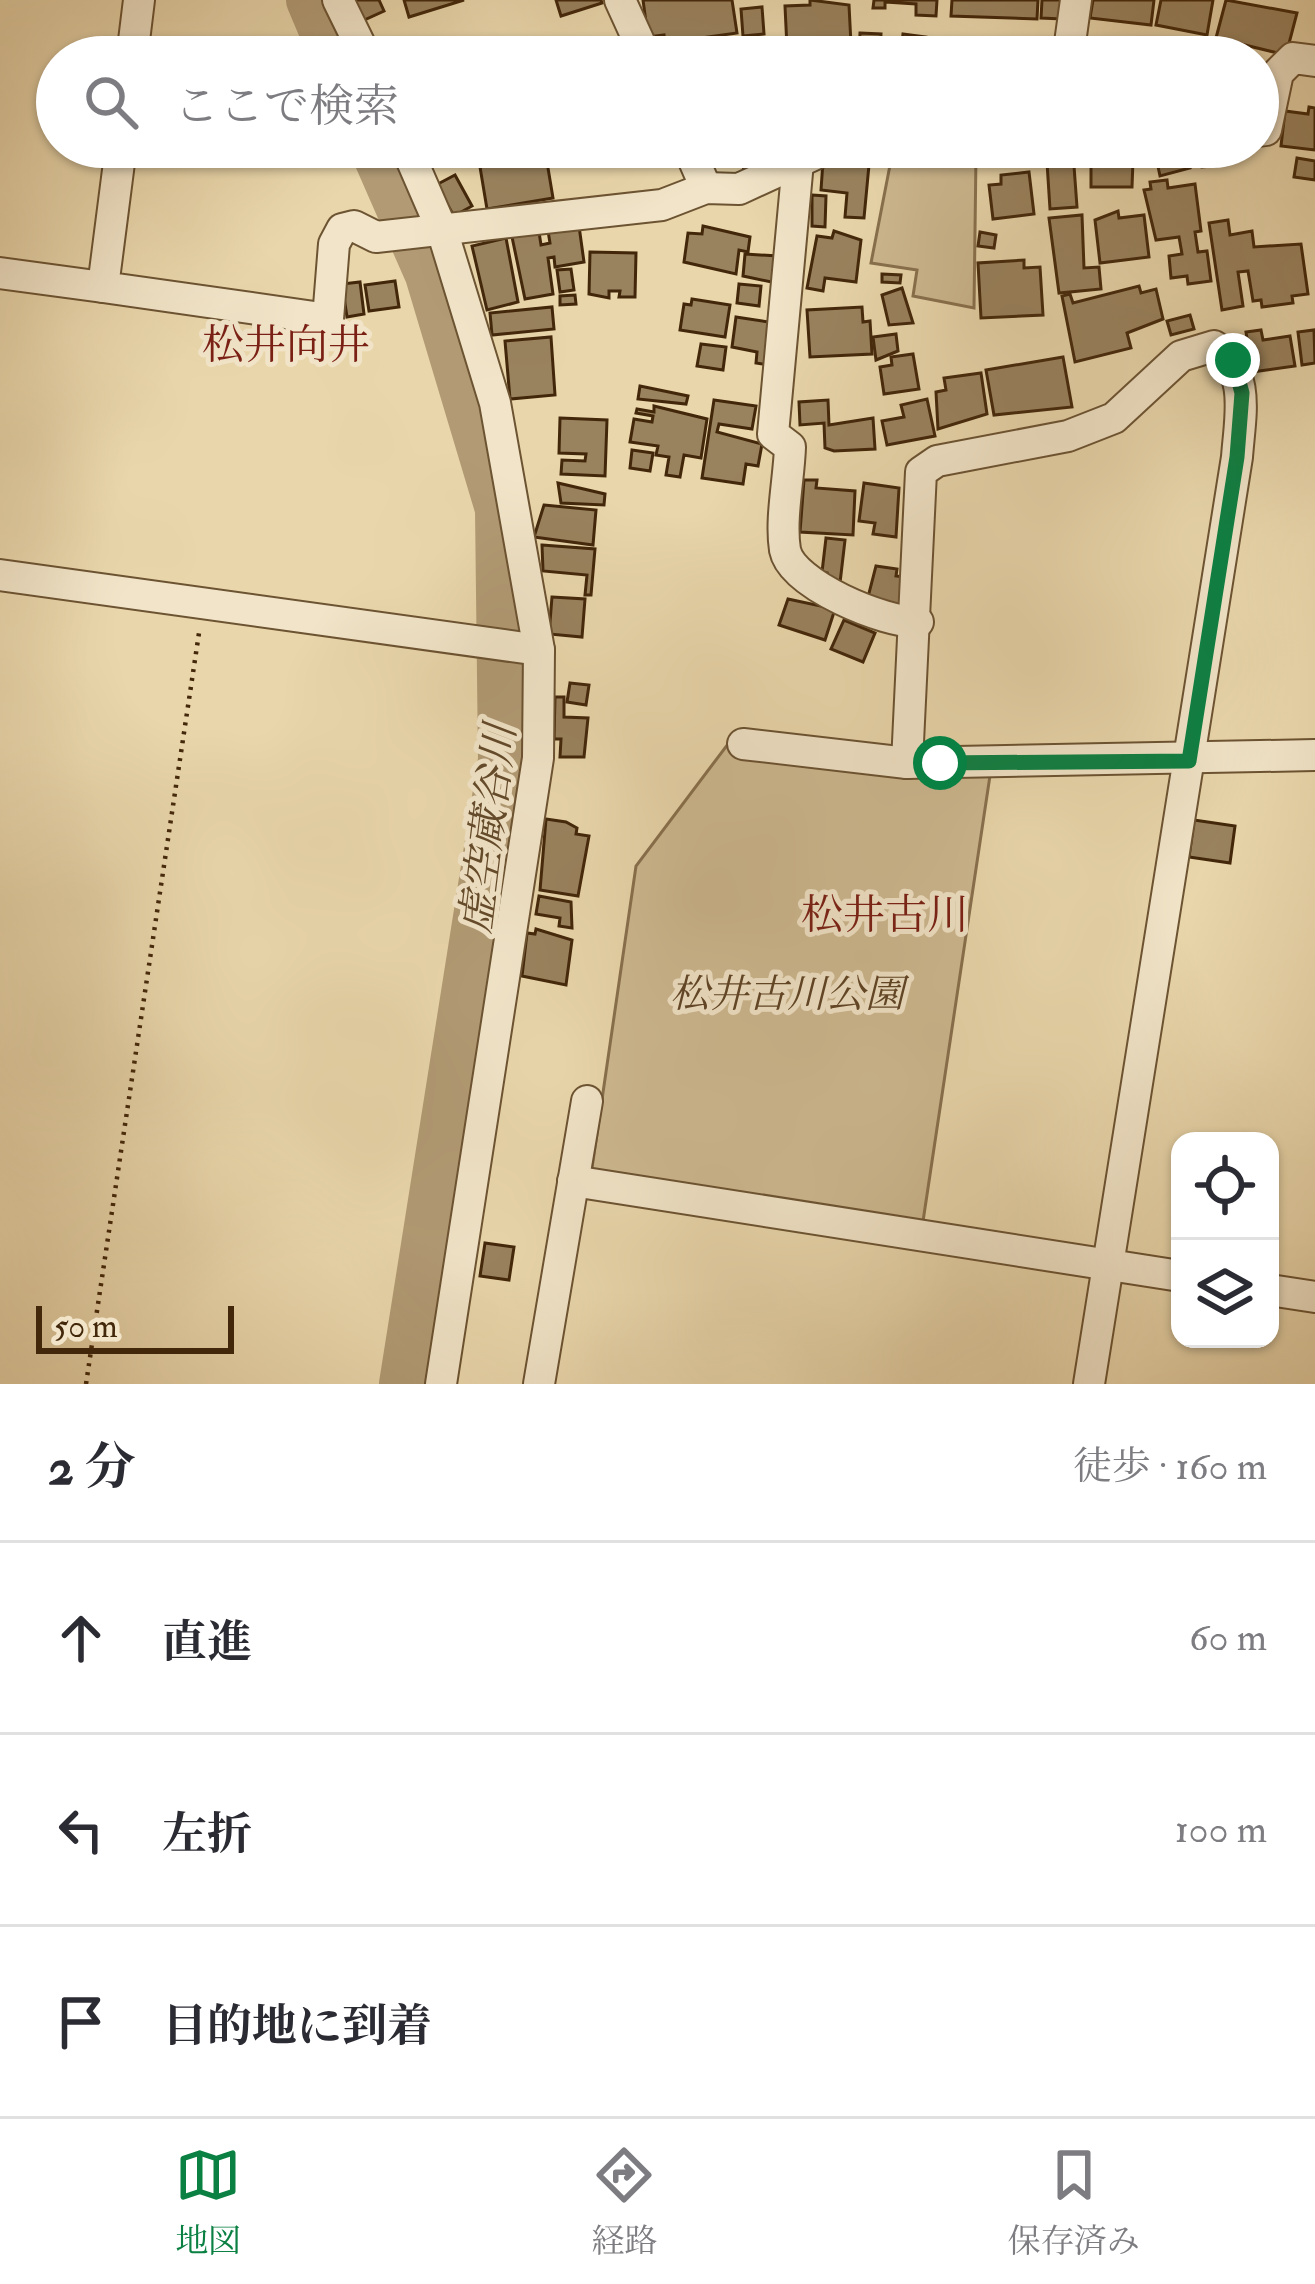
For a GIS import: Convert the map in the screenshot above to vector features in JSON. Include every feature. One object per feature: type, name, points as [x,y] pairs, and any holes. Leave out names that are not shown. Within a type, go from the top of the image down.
[{"type":"street","points":[[135,36],[139,0]]},
{"type":"street","points":[[338,0],[356,36]]},
{"type":"street","points":[[620,0],[636,36]]},
{"type":"street","points":[[1071,36],[1076,0]]},
{"type":"street","points":[[1279,74],[1293,58],[1315,61]]},
{"type":"street","points":[[103,287],[118,168]]},
{"type":"street","points":[[415,168],[442,230],[496,403],[539,650],[538,758],[441,1384]]},
{"type":"street","points":[[697,168],[706,188]]},
{"type":"street","points":[[0,274],[328,320],[334,244],[342,229],[354,226],[376,237],[662,205],[706,188],[739,189],[785,168]]},
{"type":"street","points":[[797,168],[773,434],[790,447],[784,548],[791,566],[857,608],[896,622],[918,622]]},
{"type":"street","points":[[908,763],[918,622],[921,472],[937,461],[1068,436],[1114,418],[1181,356],[1214,346],[1233,360],[1242,393],[1111,1266],[1088,1384]]},
{"type":"street","points":[[0,575],[539,650]]},
{"type":"street","points":[[743,744],[908,763],[1315,755]]},
{"type":"street","points":[[538,1384],[587,1101]]},
{"type":"street","points":[[573,1181],[1171,1275]]},
{"type":"street","points":[[1279,1291],[1315,1297]]},
{"type":"path","points":[[86,1384],[203,603]]},
{"type":"green space","points":[[889,168],[976,168],[974,308],[913,296],[917,270],[871,263]]},
{"type":"green space","name":"松井古川公園","points":[[734,736],[991,769],[922,1228],[591,1175],[636,866]]},
{"type":"building","points":[[353,0],[379,0],[384,11],[362,21]]},
{"type":"building","points":[[404,0],[464,0],[409,17]]},
{"type":"building","points":[[556,0],[601,0],[602,3],[561,16]]},
{"type":"building","points":[[643,0],[732,0],[737,33],[648,36]]},
{"type":"building","points":[[810,0],[849,5],[851,36],[786,36],[785,6],[810,5]]},
{"type":"building","points":[[874,0],[937,0],[936,16],[916,15],[916,4],[885,2],[885,8],[873,8]]},
{"type":"building","points":[[952,0],[1038,0],[1037,19],[951,16]]},
{"type":"building","points":[[1042,0],[1063,0],[1062,19],[1041,18]]},
{"type":"building","points":[[1093,0],[1154,0],[1151,25],[1090,18]]},
{"type":"building","points":[[1161,0],[1213,0],[1207,35],[1156,25]]},
{"type":"building","points":[[1226,0],[1297,13],[1286,55],[1279,53],[1279,36],[1217,36]]},
{"type":"building","points":[[762,7],[764,34],[743,36],[741,9]]},
{"type":"building","points":[[1309,107],[1315,108],[1315,150],[1281,146],[1285,111],[1308,114]]},
{"type":"building","points":[[1297,158],[1315,161],[1315,180],[1294,177]]},
{"type":"building","points":[[480,168],[548,168],[553,198],[487,209]]},
{"type":"building","points":[[823,168],[869,168],[864,218],[845,217],[847,193],[821,190]]},
{"type":"building","points":[[1047,168],[1074,168],[1077,207],[1050,209]]},
{"type":"building","points":[[1091,168],[1133,168],[1132,187],[1091,187]]},
{"type":"building","points":[[1158,168],[1190,168],[1160,176]]},
{"type":"building","points":[[1029,172],[1034,214],[993,219],[989,185],[1001,184],[1001,175]]},
{"type":"building","points":[[455,175],[472,206],[454,216],[436,185]]},
{"type":"building","points":[[1167,180],[1168,188],[1195,184],[1201,231],[1195,232],[1198,252],[1207,251],[1211,281],[1188,284],[1187,276],[1171,278],[1169,256],[1182,254],[1179,237],[1156,240],[1144,190],[1151,189],[1150,182]]},
{"type":"building","points":[[812,195],[826,196],[825,227],[812,226]]},
{"type":"building","points":[[1118,211],[1119,218],[1144,215],[1149,257],[1100,263],[1095,220]]},
{"type":"building","points":[[1082,215],[1084,268],[1099,267],[1101,289],[1059,293],[1049,218]]},
{"type":"building","points":[[1228,220],[1230,235],[1252,231],[1254,247],[1301,244],[1308,294],[1292,296],[1293,303],[1262,307],[1261,300],[1253,301],[1248,271],[1238,272],[1243,306],[1222,310],[1209,223]]},
{"type":"building","points":[[579,226],[584,262],[555,267],[554,257],[548,258],[553,294],[525,299],[512,237],[539,232],[541,245],[550,243],[548,231]]},
{"type":"building","points":[[703,226],[750,237],[748,252],[739,250],[736,274],[684,262],[688,233],[702,234]]},
{"type":"building","points":[[834,231],[861,240],[856,282],[825,278],[823,291],[807,288],[817,236],[832,238]]},
{"type":"building","points":[[980,232],[996,235],[994,248],[978,246]]},
{"type":"building","points":[[506,238],[518,302],[487,310],[472,246]]},
{"type":"building","points":[[590,252],[636,253],[635,297],[619,297],[620,291],[609,291],[609,298],[589,294]]},
{"type":"building","points":[[745,254],[778,256],[776,283],[743,276]]},
{"type":"building","points":[[1024,260],[1024,268],[1040,267],[1043,315],[981,318],[978,263]]},
{"type":"building","points":[[571,269],[574,290],[560,292],[557,270]]},
{"type":"building","points":[[882,274],[901,275],[900,283],[882,282]]},
{"type":"building","points":[[395,281],[399,307],[369,311],[365,285]]},
{"type":"building","points":[[360,282],[364,314],[347,317],[342,284]]},
{"type":"building","points":[[739,284],[761,286],[759,306],[737,303]]},
{"type":"building","points":[[1139,286],[1141,293],[1156,289],[1163,319],[1127,333],[1131,348],[1075,362],[1062,296],[1070,294],[1073,303]]},
{"type":"building","points":[[902,288],[913,323],[889,325],[882,295]]},
{"type":"building","points":[[575,295],[576,304],[560,305],[560,296]]},
{"type":"building","points":[[692,299],[730,305],[725,337],[680,330],[684,304],[691,305]]},
{"type":"building","points":[[552,307],[554,329],[492,335],[490,313]]},
{"type":"building","points":[[862,307],[863,322],[870,321],[872,354],[810,357],[807,310]]},
{"type":"building","points":[[1190,315],[1194,329],[1171,335],[1167,321]]},
{"type":"building","points":[[736,317],[775,323],[774,366],[756,363],[757,352],[732,347]]},
{"type":"building","points":[[1261,330],[1263,340],[1290,336],[1295,366],[1252,372],[1246,332]]},
{"type":"building","points":[[1314,330],[1315,363],[1302,365],[1298,332]]},
{"type":"building","points":[[896,334],[898,351],[876,360],[873,337]]},
{"type":"building","points":[[551,337],[555,395],[510,399],[505,341]]},
{"type":"building","points":[[701,344],[726,347],[723,370],[697,366]]},
{"type":"building","points":[[913,354],[919,389],[884,394],[880,367],[892,365],[891,357]]},
{"type":"building","points":[[1063,357],[1072,407],[994,415],[986,370]]},
{"type":"building","points":[[981,373],[987,414],[938,429],[936,392],[946,390],[944,378]]},
{"type":"building","points":[[640,386],[688,396],[686,404],[638,399]]},
{"type":"building","points":[[927,399],[935,436],[887,445],[882,421],[904,417],[901,405]]},
{"type":"building","points":[[714,400],[756,406],[752,429],[719,424],[717,432],[762,444],[758,466],[746,464],[743,484],[702,478]]},
{"type":"building","points":[[828,400],[829,425],[873,418],[875,449],[834,451],[825,448],[824,423],[800,425],[799,402]]},
{"type":"building","points":[[654,406],[707,419],[701,458],[684,455],[680,477],[666,475],[669,457],[656,455],[658,446],[630,442],[634,419],[652,422],[653,416],[636,413],[637,409],[654,412]]},
{"type":"building","points":[[560,418],[607,420],[605,476],[561,474],[562,460],[585,461],[586,454],[559,453]]},
{"type":"building","points":[[632,450],[653,453],[650,471],[630,468]]},
{"type":"building","points":[[804,480],[817,480],[816,488],[855,491],[853,535],[800,532]]},
{"type":"building","points":[[558,483],[605,494],[604,505],[561,503]]},
{"type":"building","points":[[864,483],[899,488],[896,537],[873,534],[875,523],[859,521]]},
{"type":"building","points":[[544,505],[596,510],[593,545],[534,537]]},
{"type":"building","points":[[826,538],[845,540],[840,583],[826,581],[827,573],[822,572]]},
{"type":"building","points":[[542,545],[595,549],[591,595],[585,595],[587,575],[543,571]]},
{"type":"building","points":[[876,566],[897,569],[896,576],[904,577],[900,606],[867,601]]},
{"type":"building","points":[[552,597],[585,599],[582,637],[549,634]]},
{"type":"building","points":[[788,599],[835,609],[825,640],[779,625]]},
{"type":"building","points":[[844,620],[875,633],[863,662],[831,649]]},
{"type":"building","points":[[570,683],[589,685],[586,705],[567,702]]},
{"type":"building","points":[[555,697],[564,697],[564,717],[588,718],[584,757],[560,757],[561,739],[554,739]]},
{"type":"building","points":[[546,819],[566,822],[577,828],[576,834],[589,836],[578,896],[540,890]]},
{"type":"building","points":[[1194,820],[1235,826],[1230,863],[1189,857]]},
{"type":"building","points":[[539,896],[571,902],[572,928],[559,926],[560,918],[536,914]]},
{"type":"building","points":[[536,929],[572,940],[566,985],[522,976],[527,933],[535,934]]},
{"type":"building","points":[[485,1243],[514,1247],[509,1280],[480,1276]]},
{"type":"waterway","name":"虚空蔵谷川","points":[[310,0],[325,36]]},
{"type":"waterway","name":"虚空蔵谷川","points":[[382,168],[429,275],[499,509],[502,760],[403,1384]]},
{"type":"district","name":"松井向井","points":[[286,344]]},
{"type":"district","name":"松井古川","points":[[885,914]]},
{"type":"route","points":[[940,763],[1189,761],[1237,457],[1242,393],[1233,360]]}]
